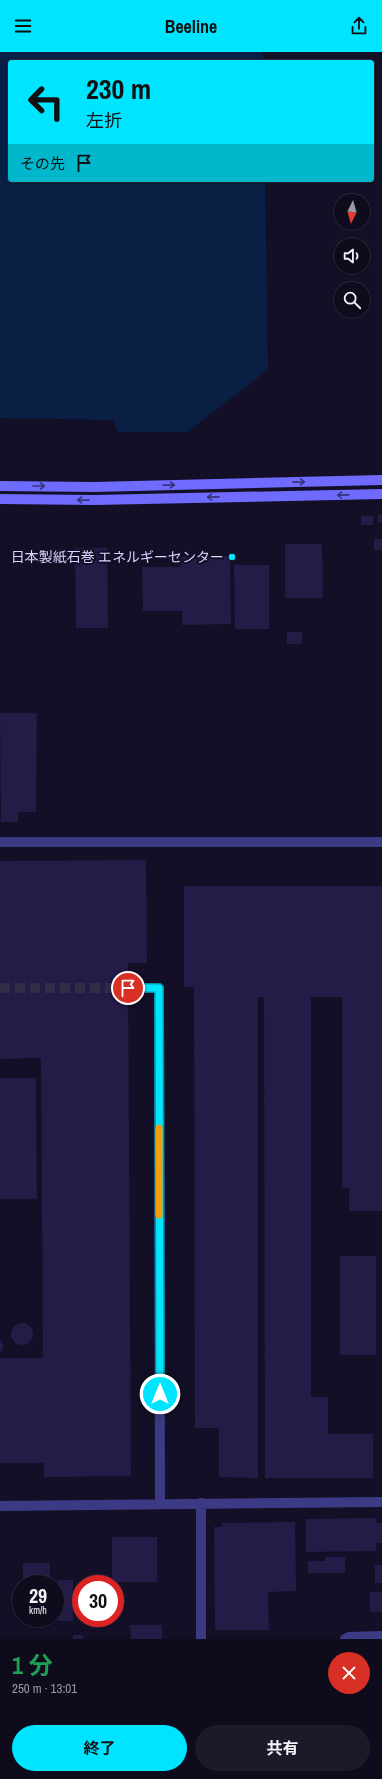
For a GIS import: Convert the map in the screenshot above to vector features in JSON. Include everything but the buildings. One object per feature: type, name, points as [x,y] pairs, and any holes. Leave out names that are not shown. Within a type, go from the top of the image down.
[{"type":"street","points":[[0,486],[102,487],[382,480]]},
{"type":"street","points":[[0,499],[94,500],[382,494]]},
{"type":"street","points":[[0,842],[382,842]]},
{"type":"street","points":[[128,988],[159,988],[160,1504]]},
{"type":"street","points":[[0,1506],[382,1502]]},
{"type":"street","points":[[201,1503],[202,1639]]},
{"type":"street","points":[[346,1639],[349,1637],[382,1636]]},
{"type":"water","points":[[0,52],[263,52],[264,60],[8,60],[8,182],[265,182],[268,370],[187,432],[118,432],[113,420],[0,418]]},
{"type":"tunnel","points":[[0,988],[128,988]]},
{"type":"slow traffic","points":[[159,1128],[159,1215]]},
{"type":"place","name":"日本製紙石巻 エネルギーセンター","points":[[232,557]]},
{"type":"route","points":[[128,988],[159,988],[160,1394]]}]
